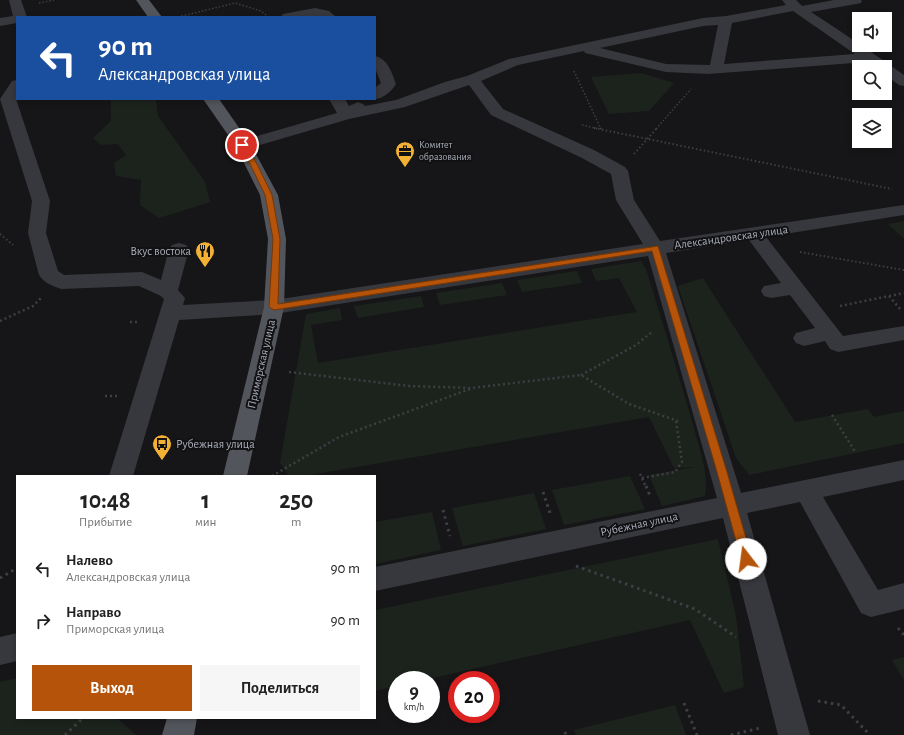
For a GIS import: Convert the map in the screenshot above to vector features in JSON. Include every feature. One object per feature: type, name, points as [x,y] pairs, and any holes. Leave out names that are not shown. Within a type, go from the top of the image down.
[{"type":"main road","points":[[142,0],[154,16]]},
{"type":"main road","name":"Приморская улица","points":[[212,100],[255,166],[269,195],[277,239],[274,307],[235,475]]},
{"type":"main road","points":[[178,735],[182,719]]},
{"type":"street","points":[[15,0],[20,16]]},
{"type":"street","points":[[242,145],[346,115],[400,104],[450,85],[472,79],[514,62],[703,22],[726,20],[795,5],[856,0]]},
{"type":"street","points":[[795,5],[874,60]]},
{"type":"street","points":[[292,16],[310,12],[320,12],[327,16]]},
{"type":"street","points":[[0,22],[16,19]]},
{"type":"street","points":[[712,70],[726,20]]},
{"type":"street","points":[[584,48],[666,68],[712,70],[870,57]]},
{"type":"street","points":[[376,61],[383,68],[390,84],[376,93]]},
{"type":"street","points":[[892,73],[904,82]]},
{"type":"street","points":[[472,79],[497,112],[588,154],[619,171],[625,200],[655,248],[732,505],[773,662],[794,735]]},
{"type":"street","points":[[10,95],[41,201],[37,234],[49,275],[61,282],[142,279],[168,291],[175,298],[121,475]]},
{"type":"street","points":[[338,100],[346,115]]},
{"type":"street","points":[[346,115],[368,100]]},
{"type":"street","name":"Александровская улица","points":[[170,313],[274,307],[655,248],[760,241],[904,210]]},
{"type":"street","points":[[760,241],[838,344],[904,333]]},
{"type":"street","points":[[168,291],[179,249]]},
{"type":"street","points":[[771,291],[795,287]]},
{"type":"street","points":[[804,338],[830,333]]},
{"type":"street","name":"Рубежная улица","points":[[376,579],[904,470]]},
{"type":"street","points":[[806,490],[871,604],[904,596]]},
{"type":"street","points":[[0,651],[16,647]]},
{"type":"path","points":[[182,16],[235,3],[261,11],[266,16]]},
{"type":"path","points":[[565,52],[601,129]]},
{"type":"path","points":[[619,171],[712,70]]},
{"type":"path","points":[[578,124],[896,190]]},
{"type":"path","points":[[760,241],[808,253],[904,270]]},
{"type":"path","points":[[0,321],[33,306],[61,282]]},
{"type":"path","points":[[856,302],[904,293]]},
{"type":"path","points":[[889,296],[904,314]]},
{"type":"path","points":[[289,372],[409,386],[472,388],[581,375],[636,346],[675,313]]},
{"type":"path","points":[[581,375],[629,404],[710,433]]},
{"type":"path","points":[[274,475],[340,437],[472,388]]},
{"type":"path","points":[[832,415],[859,459]]},
{"type":"path","points":[[642,478],[675,472],[682,462],[676,421]]},
{"type":"path","points":[[569,564],[695,609],[773,662]]},
{"type":"path","points":[[0,578],[16,569]]},
{"type":"path","points":[[782,694],[841,705],[870,735]]},
{"type":"path","points":[[684,703],[697,735]]},
{"type":"path","points":[[65,735],[82,719]]},
{"type":"shaded area","points":[[641,73],[674,83],[649,111],[609,114],[591,77]]},
{"type":"shaded area","points":[[111,100],[156,100],[158,116],[205,182],[210,202],[159,218],[140,205],[141,180],[116,176],[114,163],[126,155],[118,144],[101,145],[93,138],[111,121]]},
{"type":"shaded area","points":[[904,221],[904,239],[888,224]]},
{"type":"shaded area","points":[[641,261],[646,269],[676,366],[705,469],[705,496],[662,506],[649,475],[695,467],[674,468],[649,417],[310,475],[288,475],[280,463],[306,314],[340,308],[342,320],[311,325],[318,363],[637,312],[619,278],[596,281],[591,269]]},
{"type":"shaded area","points":[[577,271],[582,283],[522,292],[517,280]]},
{"type":"shaded area","points":[[703,278],[795,422],[868,409],[874,417],[904,411],[904,443],[749,475],[736,458],[678,286]]},
{"type":"shaded area","points":[[502,283],[507,295],[440,305],[436,293]]},
{"type":"shaded area","points":[[421,296],[424,307],[358,318],[354,306]]},
{"type":"shaded area","points":[[630,476],[645,509],[564,525],[552,490]]},
{"type":"shaded area","points":[[534,493],[546,529],[463,546],[452,508]]},
{"type":"shaded area","points":[[432,512],[441,550],[376,564],[376,522]]},
{"type":"shaded area","points":[[718,539],[736,616],[744,687],[724,693],[690,620],[464,671],[448,671],[448,675],[440,676],[440,671],[388,671],[388,688],[376,691],[376,610]]},
{"type":"shaded area","points":[[904,657],[904,680],[892,660]]},
{"type":"shaded area","points":[[16,678],[16,719],[118,719],[136,735],[0,735],[0,682]]},
{"type":"shaded area","points":[[675,705],[686,735],[576,735],[574,730]]},
{"type":"place","name":"Комитет образования","points":[[405,168]]},
{"type":"place","name":"Вкус востока","points":[[205,268]]},
{"type":"place","name":"Рубежная улица","points":[[162,461]]},
{"type":"route","points":[[242,145],[255,166],[269,195],[277,239],[274,307],[655,248],[732,505],[746,559]]}]
